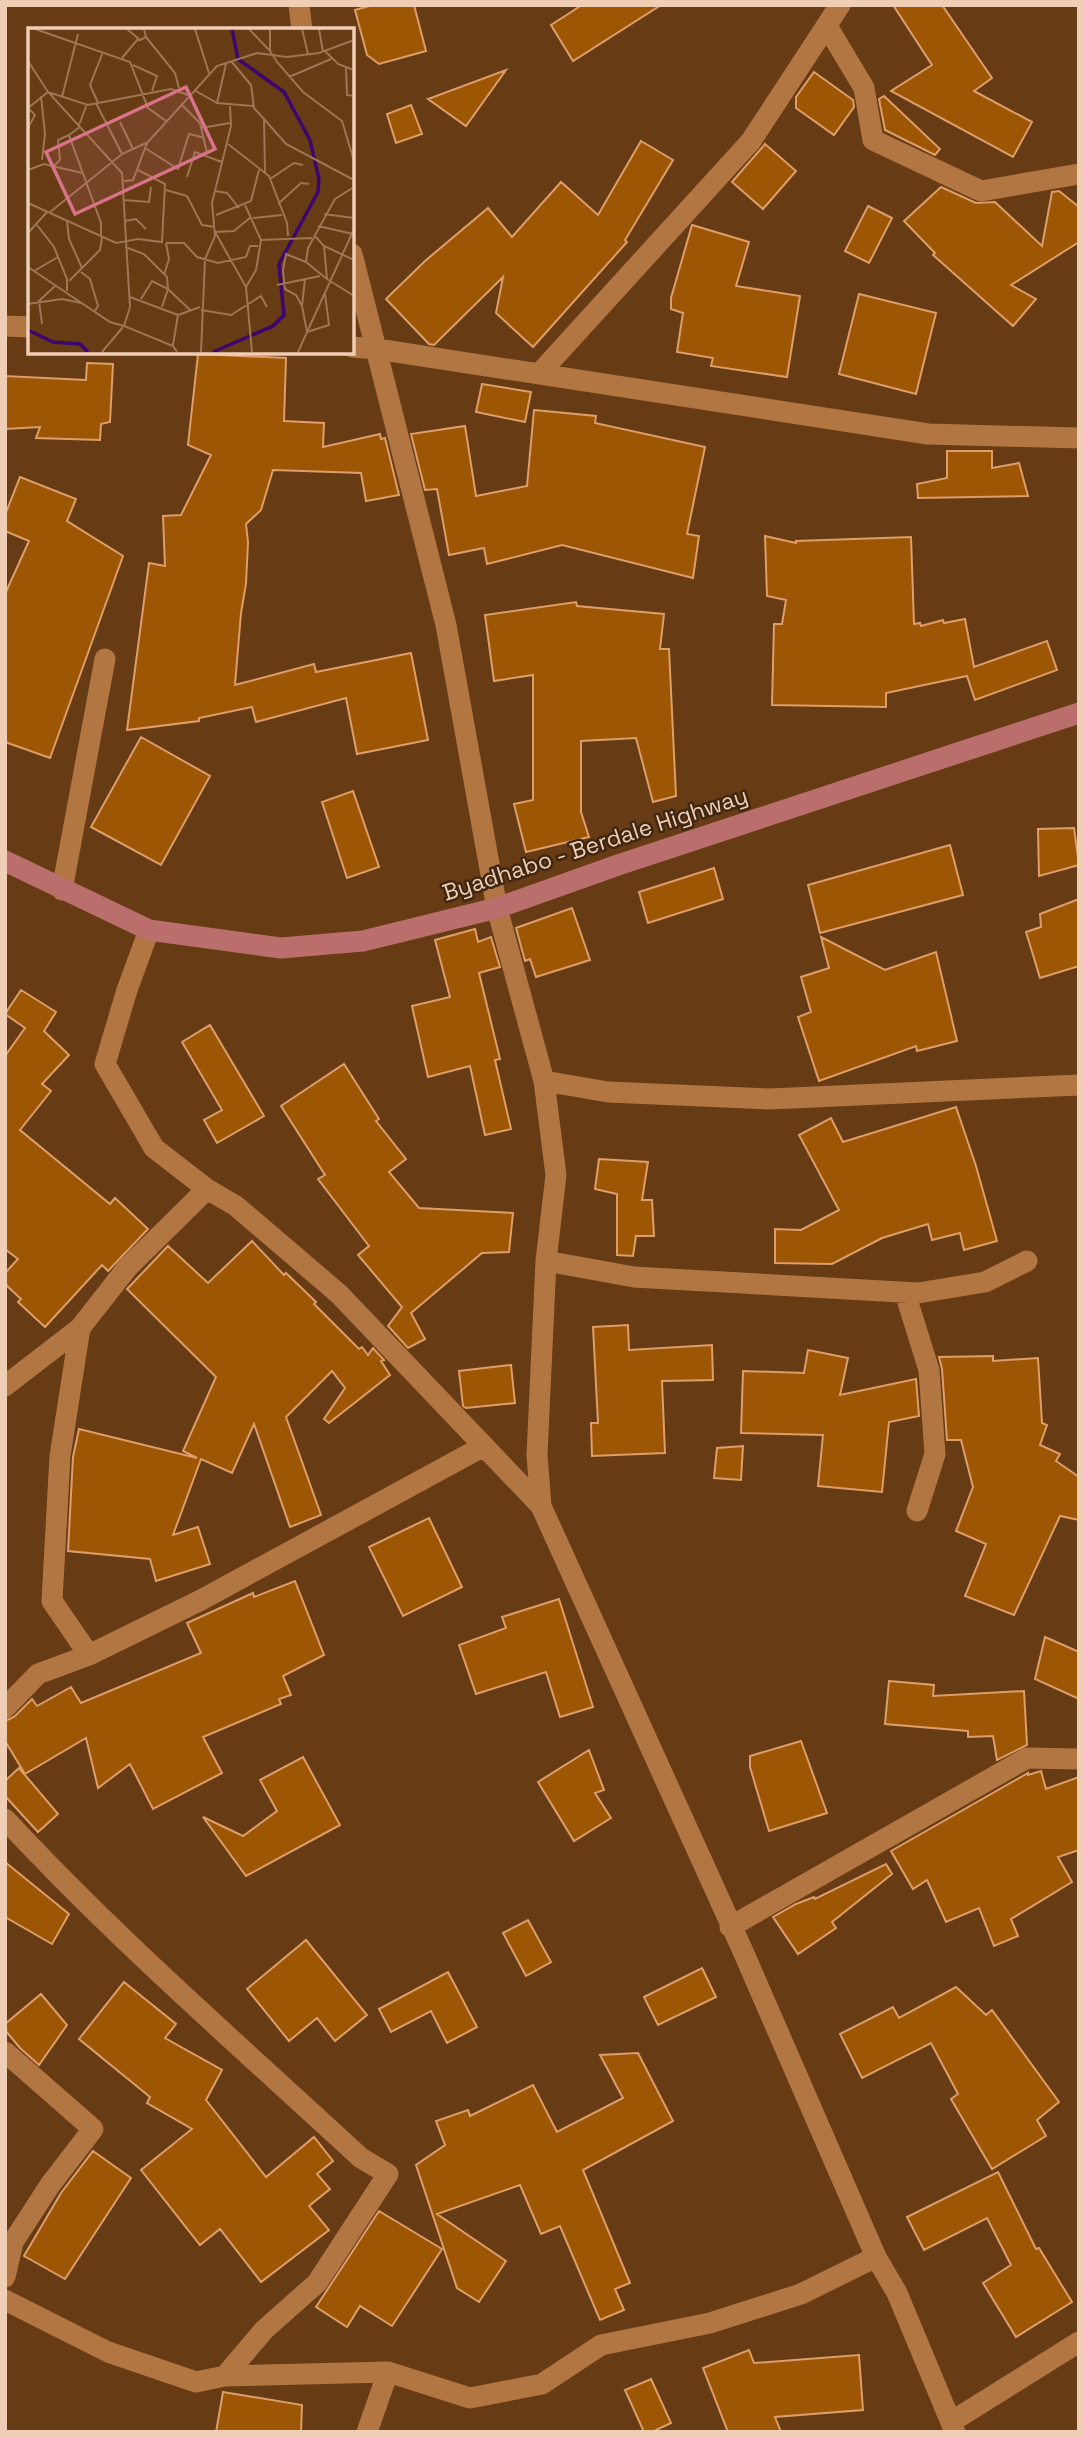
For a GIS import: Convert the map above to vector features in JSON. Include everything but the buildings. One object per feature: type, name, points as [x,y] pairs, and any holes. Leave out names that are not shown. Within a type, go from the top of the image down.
[{"type":"main road","name":"Byadhabo - Berdale Highway","points":[[5,861],[149,930],[281,948],[363,941],[498,908],[618,865],[1079,713]]},
{"type":"street","points":[[299,5],[302,28]]},
{"type":"street","points":[[539,374],[751,141],[840,5]]},
{"type":"street","points":[[827,26],[864,88],[873,140],[981,191],[1079,173]]},
{"type":"street","points":[[354,262],[446,625],[498,908],[544,1081],[556,1175],[546,1261],[537,1455],[541,1506]]},
{"type":"street","points":[[5,326],[28,327]]},
{"type":"street","points":[[354,347],[928,434],[1079,438]]},
{"type":"street","points":[[62,890],[105,659]]},
{"type":"street","points":[[149,930],[127,990],[105,1064],[154,1147],[207,1189],[236,1206],[339,1294],[541,1506],[742,1949],[876,2257],[897,2293],[953,2427],[1079,2342]]},
{"type":"street","points":[[544,1081],[608,1092],[770,1099],[1079,1085]]},
{"type":"street","points":[[5,1386],[80,1328],[127,1268],[207,1189]]},
{"type":"street","points":[[546,1261],[634,1277],[905,1293],[985,1282],[1027,1261]]},
{"type":"street","points":[[905,1293],[929,1370],[935,1454],[917,1511]]},
{"type":"street","points":[[80,1328],[60,1456],[52,1601],[89,1655]]},
{"type":"street","points":[[5,1708],[38,1674],[89,1655],[201,1600],[484,1446]]},
{"type":"street","points":[[730,1927],[1027,1758],[1079,1759]]},
{"type":"street","points":[[5,1819],[48,1866],[205,2014],[361,2158],[388,2174],[317,2283],[264,2330],[225,2376]]},
{"type":"street","points":[[5,2052],[93,2129],[50,2185],[13,2242],[5,2277]]},
{"type":"street","points":[[5,2300],[108,2351],[196,2382],[225,2376],[388,2372],[470,2398],[542,2384],[601,2345],[710,2323],[801,2294],[876,2257]]},
{"type":"street","points":[[367,2432],[388,2372]]}]
